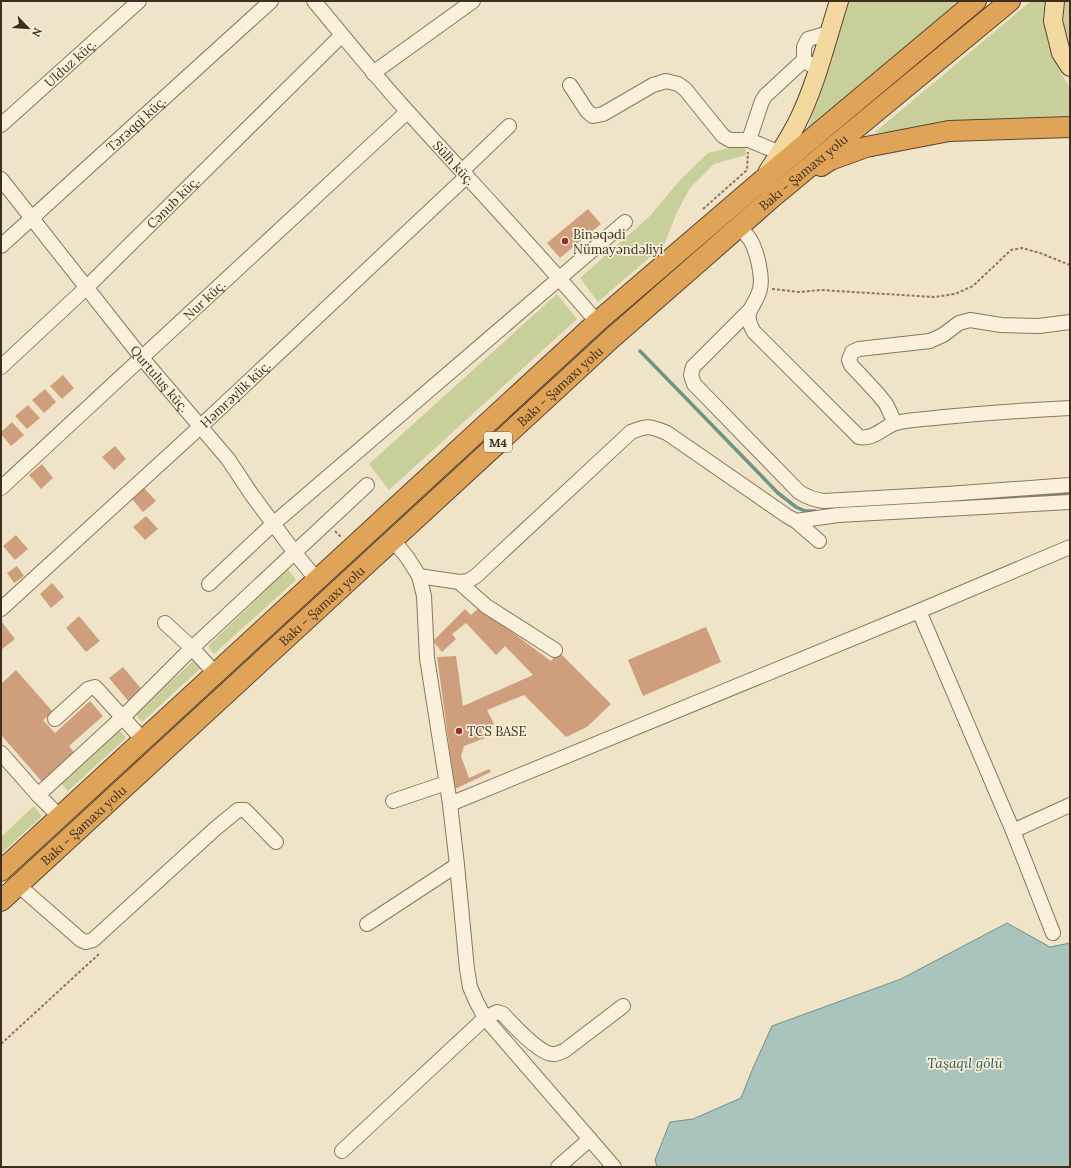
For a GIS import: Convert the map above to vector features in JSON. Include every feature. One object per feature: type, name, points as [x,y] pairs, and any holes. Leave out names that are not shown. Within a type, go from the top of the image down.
[{"type":"highway","name":"Bakı - Şamaxı yolu","points":[[1,872],[144,741],[316,579],[597,322],[760,182],[976,1]]},
{"type":"highway","name":"Bakı - Şamaxı yolu","points":[[1,901],[392,539],[612,338],[774,196],[1010,1]]},
{"type":"highway","points":[[774,196],[830,160],[866,147],[949,131],[1070,127]]},
{"type":"main road","points":[[760,182],[780,153],[797,123],[812,88],[811,65],[829,33],[839,1]]},
{"type":"main road","points":[[1055,1],[1053,21],[1061,53],[1070,67]]},
{"type":"street","name":"Ulduz küç.","points":[[1,125],[139,1]]},
{"type":"street","name":"Tərəqqi küç.","points":[[1,246],[271,1]]},
{"type":"street","name":"Sülh küç.","points":[[314,1],[373,74],[560,279],[597,322]]},
{"type":"street","points":[[373,74],[473,1]]},
{"type":"street","name":"Cənub küç.","points":[[1,367],[86,288],[342,35]]},
{"type":"street","points":[[749,140],[762,101],[766,95],[811,65]]},
{"type":"street","points":[[570,84],[587,111],[593,116],[603,114],[653,86],[666,81],[678,84],[685,89],[723,136],[730,140],[749,140],[780,153]]},
{"type":"street","name":"Nur küç.","points":[[1,488],[407,112]]},
{"type":"street","name":"Həmrəylik küç.","points":[[1,609],[200,427],[465,174],[509,126]]},
{"type":"street","name":"Qurtuluş küç.","points":[[1,179],[142,358],[228,459],[273,524],[316,579]]},
{"type":"street","points":[[209,584],[273,524],[560,279],[624,222]]},
{"type":"street","points":[[739,227],[751,241],[761,275],[761,287],[758,298],[749,311],[692,367],[691,375],[694,384],[799,492],[815,500],[824,501],[1070,485]]},
{"type":"street","points":[[749,311],[750,325],[754,332],[859,437],[864,438],[873,436],[895,423],[982,413],[1070,408]]},
{"type":"street","points":[[895,423],[886,404],[852,365],[849,360],[852,352],[859,349],[930,341],[942,335],[959,323],[970,320],[1001,325],[1039,326],[1070,322]]},
{"type":"street","points":[[419,576],[459,582],[468,581],[476,576],[631,432],[645,426],[667,433],[796,521],[819,541]]},
{"type":"street","points":[[38,795],[123,717],[192,648],[366,485]]},
{"type":"street","points":[[824,501],[826,516]]},
{"type":"street","points":[[796,521],[826,516],[1070,502]]},
{"type":"street","points":[[392,539],[407,557],[419,576],[424,596],[427,658],[450,804],[470,987],[485,1018],[614,1167]]},
{"type":"street","points":[[450,804],[919,611],[1070,547]]},
{"type":"street","points":[[459,582],[486,606],[555,650]]},
{"type":"street","points":[[919,611],[1013,831],[1052,933]]},
{"type":"street","points":[[165,623],[192,648],[215,673]]},
{"type":"street","points":[[55,719],[88,689],[95,687],[144,741]]},
{"type":"street","points":[[4,762],[60,817]]},
{"type":"street","points":[[393,801],[446,783]]},
{"type":"street","points":[[1013,831],[1070,805]]},
{"type":"street","points":[[18,885],[81,940],[86,942],[93,940],[216,828],[238,810],[245,810],[276,842]]},
{"type":"street","points":[[367,924],[457,865]]},
{"type":"street","points":[[342,1151],[485,1018],[497,1012],[503,1014],[540,1049],[548,1054],[554,1055],[564,1051],[623,1006]]},
{"type":"street","points":[[558,1167],[590,1139]]},
{"type":"path","points":[[703,209],[747,170],[749,140]]},
{"type":"path","points":[[761,287],[800,292],[822,290],[934,297],[955,294],[973,286],[1010,250],[1022,248],[1040,253],[1070,265]]},
{"type":"path","points":[[328,522],[340,536],[334,542]]},
{"type":"path","points":[[1,1044],[99,954]]},
{"type":"green space","points":[[849,1],[960,1],[807,130]]},
{"type":"green space","points":[[1031,1],[1046,1],[1043,15],[1048,43],[1057,66],[1070,88],[1070,118],[874,133]]},
{"type":"green space","points":[[1064,1],[1070,1],[1070,49],[1064,31]]},
{"type":"green space","points":[[745,144],[746,155],[714,164],[690,188],[677,212],[664,245],[598,302],[580,278],[650,216],[680,180],[708,153]]},
{"type":"green space","points":[[557,294],[577,319],[389,490],[369,464]]},
{"type":"green space","points":[[288,569],[296,580],[214,654],[208,646]]},
{"type":"green space","points":[[196,658],[202,667],[142,722],[135,714]]},
{"type":"green space","points":[[119,729],[126,738],[68,791],[60,782]]},
{"type":"green space","points":[[34,806],[42,816],[1,854],[1,837]]},
{"type":"water","name":"Taşaqıl gölü","points":[[1007,923],[1050,947],[1070,943],[1070,1167],[657,1167],[655,1160],[670,1122],[693,1119],[741,1098],[772,1026],[901,979]]},
{"type":"building","points":[[588,209],[601,224],[560,258],[547,243]]},
{"type":"building","points":[[63,375],[74,388],[62,399],[50,386]]},
{"type":"building","points":[[45,389],[56,402],[44,413],[32,400]]},
{"type":"building","points":[[28,405],[40,418],[27,429],[15,416]]},
{"type":"building","points":[[12,422],[24,435],[11,446],[1,432]]},
{"type":"building","points":[[115,446],[126,459],[114,470],[102,457]]},
{"type":"building","points":[[42,464],[53,478],[41,489],[29,475]]},
{"type":"building","points":[[144,488],[156,501],[143,512],[132,499]]},
{"type":"building","points":[[146,516],[158,529],[145,540],[133,527]]},
{"type":"building","points":[[16,535],[28,549],[15,560],[3,546]]},
{"type":"building","points":[[17,566],[24,576],[14,583],[7,573]]},
{"type":"building","points":[[52,583],[64,597],[51,608],[40,594]]},
{"type":"building","points":[[479,608],[551,661],[559,652],[611,704],[587,727],[566,737],[524,695],[487,710],[494,724],[481,729],[485,738],[464,746],[461,756],[469,778],[489,769],[491,772],[455,789],[437,657],[456,656],[463,706],[533,675],[505,646],[496,655],[466,623],[452,634],[456,639],[442,652],[433,641],[465,609],[471,615]]},
{"type":"building","points":[[79,616],[100,641],[86,652],[66,628]]},
{"type":"building","points":[[1,621],[15,639],[1,650]]},
{"type":"building","points":[[706,627],[721,662],[643,696],[628,660]]},
{"type":"building","points":[[123,667],[143,691],[130,703],[109,678]]},
{"type":"building","points":[[16,670],[53,712],[43,720],[55,733],[90,701],[103,716],[69,746],[76,755],[44,784],[1,735],[1,684]]},
{"type":"waterway","points":[[640,351],[778,493],[796,507],[805,511],[815,511]]},
{"type":"waterway","points":[[866,506],[1070,493]]},
{"type":"place","name":"Binəqədi Nümayəndəliyi","points":[[565,241]]},
{"type":"place","name":"TCS BASE","points":[[459,731]]}]
